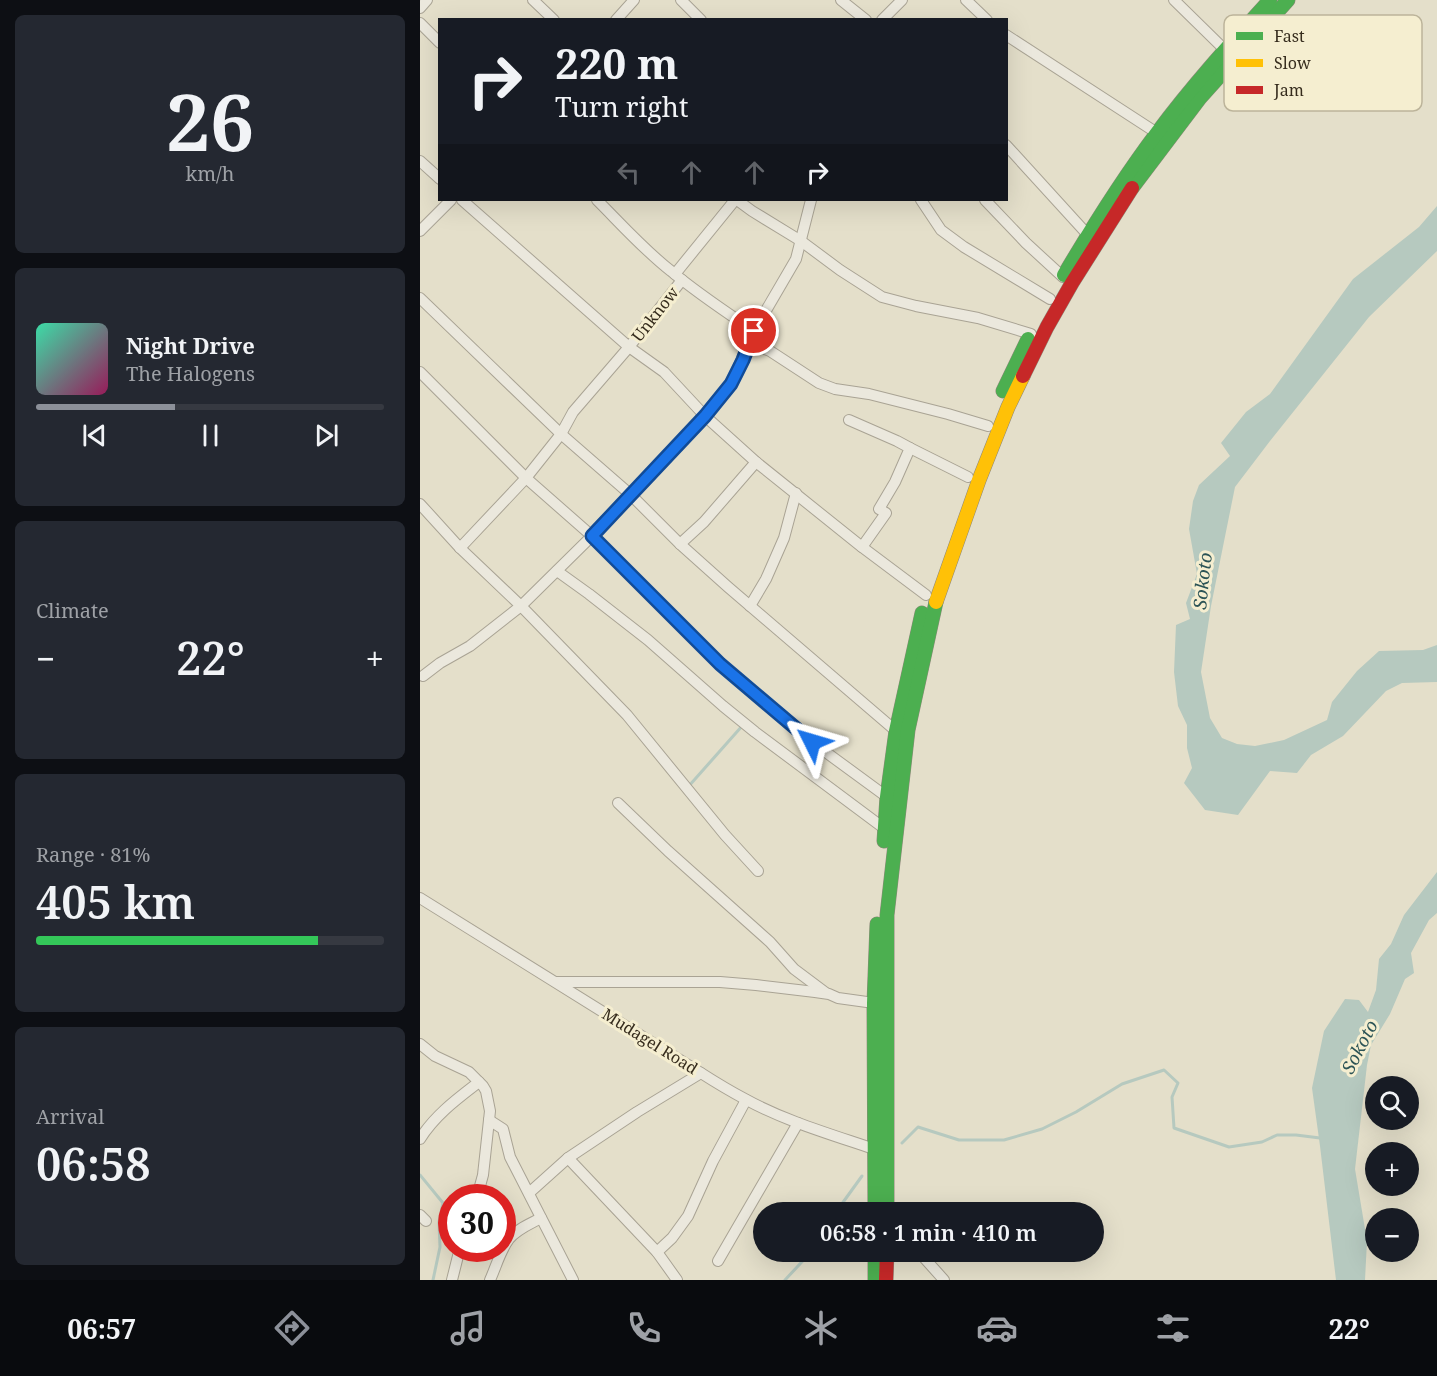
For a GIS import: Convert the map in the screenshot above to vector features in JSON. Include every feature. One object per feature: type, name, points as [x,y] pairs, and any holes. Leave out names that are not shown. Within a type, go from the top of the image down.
[{"type":"main road","points":[[1256,15],[1270,0]]},
{"type":"main road","points":[[1275,15],[1288,0]]},
{"type":"main road","points":[[875,1202],[874,1003],[877,919],[887,797],[896,731],[926,595],[988,426],[1030,334],[1122,182],[1157,133],[1224,51]]},
{"type":"main road","points":[[887,1202],[887,915],[908,730],[938,594],[1008,407],[1042,336],[1132,189],[1200,98],[1224,71]]},
{"type":"main road","points":[[875,1262],[875,1280]]},
{"type":"main road","points":[[886,1262],[886,1280]]},
{"type":"street","points":[[420,8],[428,0]]},
{"type":"street","points":[[532,0],[552,18]]},
{"type":"street","points":[[618,18],[633,0]]},
{"type":"street","points":[[681,0],[699,18]]},
{"type":"street","points":[[841,0],[864,18]]},
{"type":"street","points":[[884,18],[902,0]]},
{"type":"street","points":[[966,0],[985,18]]},
{"type":"street","points":[[1174,0],[1224,49]]},
{"type":"street","points":[[420,23],[438,41]]},
{"type":"street","points":[[1008,36],[1157,133]]},
{"type":"street","points":[[1008,147],[1088,236]]},
{"type":"street","points":[[420,161],[438,177]]},
{"type":"street","points":[[420,231],[450,201]]},
{"type":"street","points":[[463,201],[629,347],[664,372],[705,416],[756,462],[926,595]]},
{"type":"street","points":[[598,201],[678,277],[701,296],[754,331]]},
{"type":"street","name":"Unknow","points":[[459,548],[526,478],[561,434],[573,412],[629,347],[735,201]]},
{"type":"street","points":[[737,201],[801,241],[882,297],[978,318],[1030,334]]},
{"type":"street","points":[[423,676],[440,663],[470,646],[521,606],[592,536],[705,416],[731,384],[754,331],[796,259],[811,201]]},
{"type":"street","points":[[922,201],[941,230],[964,247],[1050,299]]},
{"type":"street","points":[[986,201],[1063,277]]},
{"type":"street","points":[[420,298],[561,434],[631,495],[680,544],[896,731]]},
{"type":"street","points":[[750,343],[770,351],[819,383],[835,389],[869,394],[988,426]]},
{"type":"street","points":[[420,372],[526,478],[592,536],[720,664],[812,742],[887,797]]},
{"type":"street","points":[[849,420],[968,477]]},
{"type":"street","points":[[862,547],[886,513],[879,509],[895,482],[910,448]]},
{"type":"street","points":[[680,544],[704,522],[756,462]]},
{"type":"street","points":[[750,606],[766,579],[784,538],[796,493]]},
{"type":"street","points":[[420,504],[459,548],[521,606],[627,715],[724,835],[758,872]]},
{"type":"street","points":[[557,571],[648,640],[723,706],[885,829]]},
{"type":"street","points":[[618,803],[770,942],[794,969],[838,998],[874,1003]]},
{"type":"street","name":"Mudagel Road","points":[[420,898],[746,1100],[798,1123],[874,1149]]},
{"type":"street","points":[[556,982],[720,982],[829,994]]},
{"type":"street","points":[[420,1044],[435,1056],[469,1072],[486,1091],[490,1111],[481,1184]]},
{"type":"street","points":[[529,1193],[568,1158],[701,1073]]},
{"type":"street","points":[[420,1139],[429,1124],[479,1082]]},
{"type":"street","points":[[657,1252],[672,1238],[688,1216],[713,1161],[746,1100]]},
{"type":"street","points":[[489,1120],[503,1129],[510,1157],[573,1280]]},
{"type":"street","points":[[718,1261],[798,1123]]},
{"type":"street","points":[[874,1149],[887,1132]]},
{"type":"street","points":[[568,1158],[657,1252],[677,1280]]},
{"type":"street","points":[[490,1280],[504,1246],[510,1238],[541,1218]]},
{"type":"street","points":[[452,1280],[456,1262]]},
{"type":"street","points":[[928,1262],[944,1280]]},
{"type":"water","name":"Sokoto","points":[[1437,206],[1437,251],[1369,317],[1235,487],[1211,606],[1201,672],[1210,718],[1222,738],[1237,744],[1255,746],[1284,740],[1327,720],[1332,702],[1357,671],[1379,651],[1423,650],[1437,645],[1437,682],[1402,683],[1386,691],[1343,736],[1311,755],[1297,773],[1270,771],[1238,815],[1205,810],[1184,783],[1192,768],[1187,748],[1187,725],[1178,706],[1174,672],[1176,625],[1190,619],[1186,603],[1197,574],[1189,529],[1193,501],[1199,485],[1230,456],[1221,443],[1246,412],[1270,394],[1353,279],[1419,227]]},
{"type":"water","name":"Sokoto","points":[[1437,872],[1437,913],[1429,920],[1411,953],[1414,973],[1405,979],[1390,1014],[1371,1045],[1365,1076],[1355,1169],[1365,1229],[1365,1280],[1336,1280],[1312,1088],[1324,1031],[1345,999],[1359,1000],[1368,1012],[1376,990],[1379,959],[1391,944],[1404,915]]},
{"type":"waterway","points":[[688,787],[743,725]]},
{"type":"waterway","points":[[902,1143],[918,1127],[959,1140],[1004,1140],[1042,1129],[1076,1112],[1122,1084],[1164,1070],[1178,1083],[1172,1097],[1174,1128],[1229,1147],[1262,1142],[1277,1135],[1320,1138]]},
{"type":"waterway","points":[[420,1175],[443,1203],[439,1222],[440,1247],[433,1280]]},
{"type":"waterway","points":[[843,1202],[862,1176]]},
{"type":"waterway","points":[[785,1280],[802,1262]]},
{"type":"traffic: fast","points":[[1257,15],[1270,0]]},
{"type":"traffic: fast","points":[[1275,15],[1288,0]]},
{"type":"traffic: fast","points":[[1064,275],[1132,167],[1224,51]]},
{"type":"traffic: fast","points":[[1132,188],[1200,98],[1224,71]]},
{"type":"traffic: fast","points":[[1003,391],[1028,339]]},
{"type":"traffic: fast","points":[[887,1202],[887,915],[908,730],[936,602]]},
{"type":"traffic: fast","points":[[884,841],[896,731],[922,613]]},
{"type":"traffic: fast","points":[[875,1202],[874,1003],[877,924]]},
{"type":"traffic: fast","points":[[875,1262],[875,1280]]},
{"type":"traffic: slow","points":[[936,602],[979,480],[1023,376]]},
{"type":"traffic: jam","points":[[1023,376],[1072,283],[1132,188]]},
{"type":"traffic: jam","points":[[886,1280],[887,1262]]},
{"type":"route","points":[[754,331],[731,384],[705,416],[592,536],[720,664],[812,742]]}]
